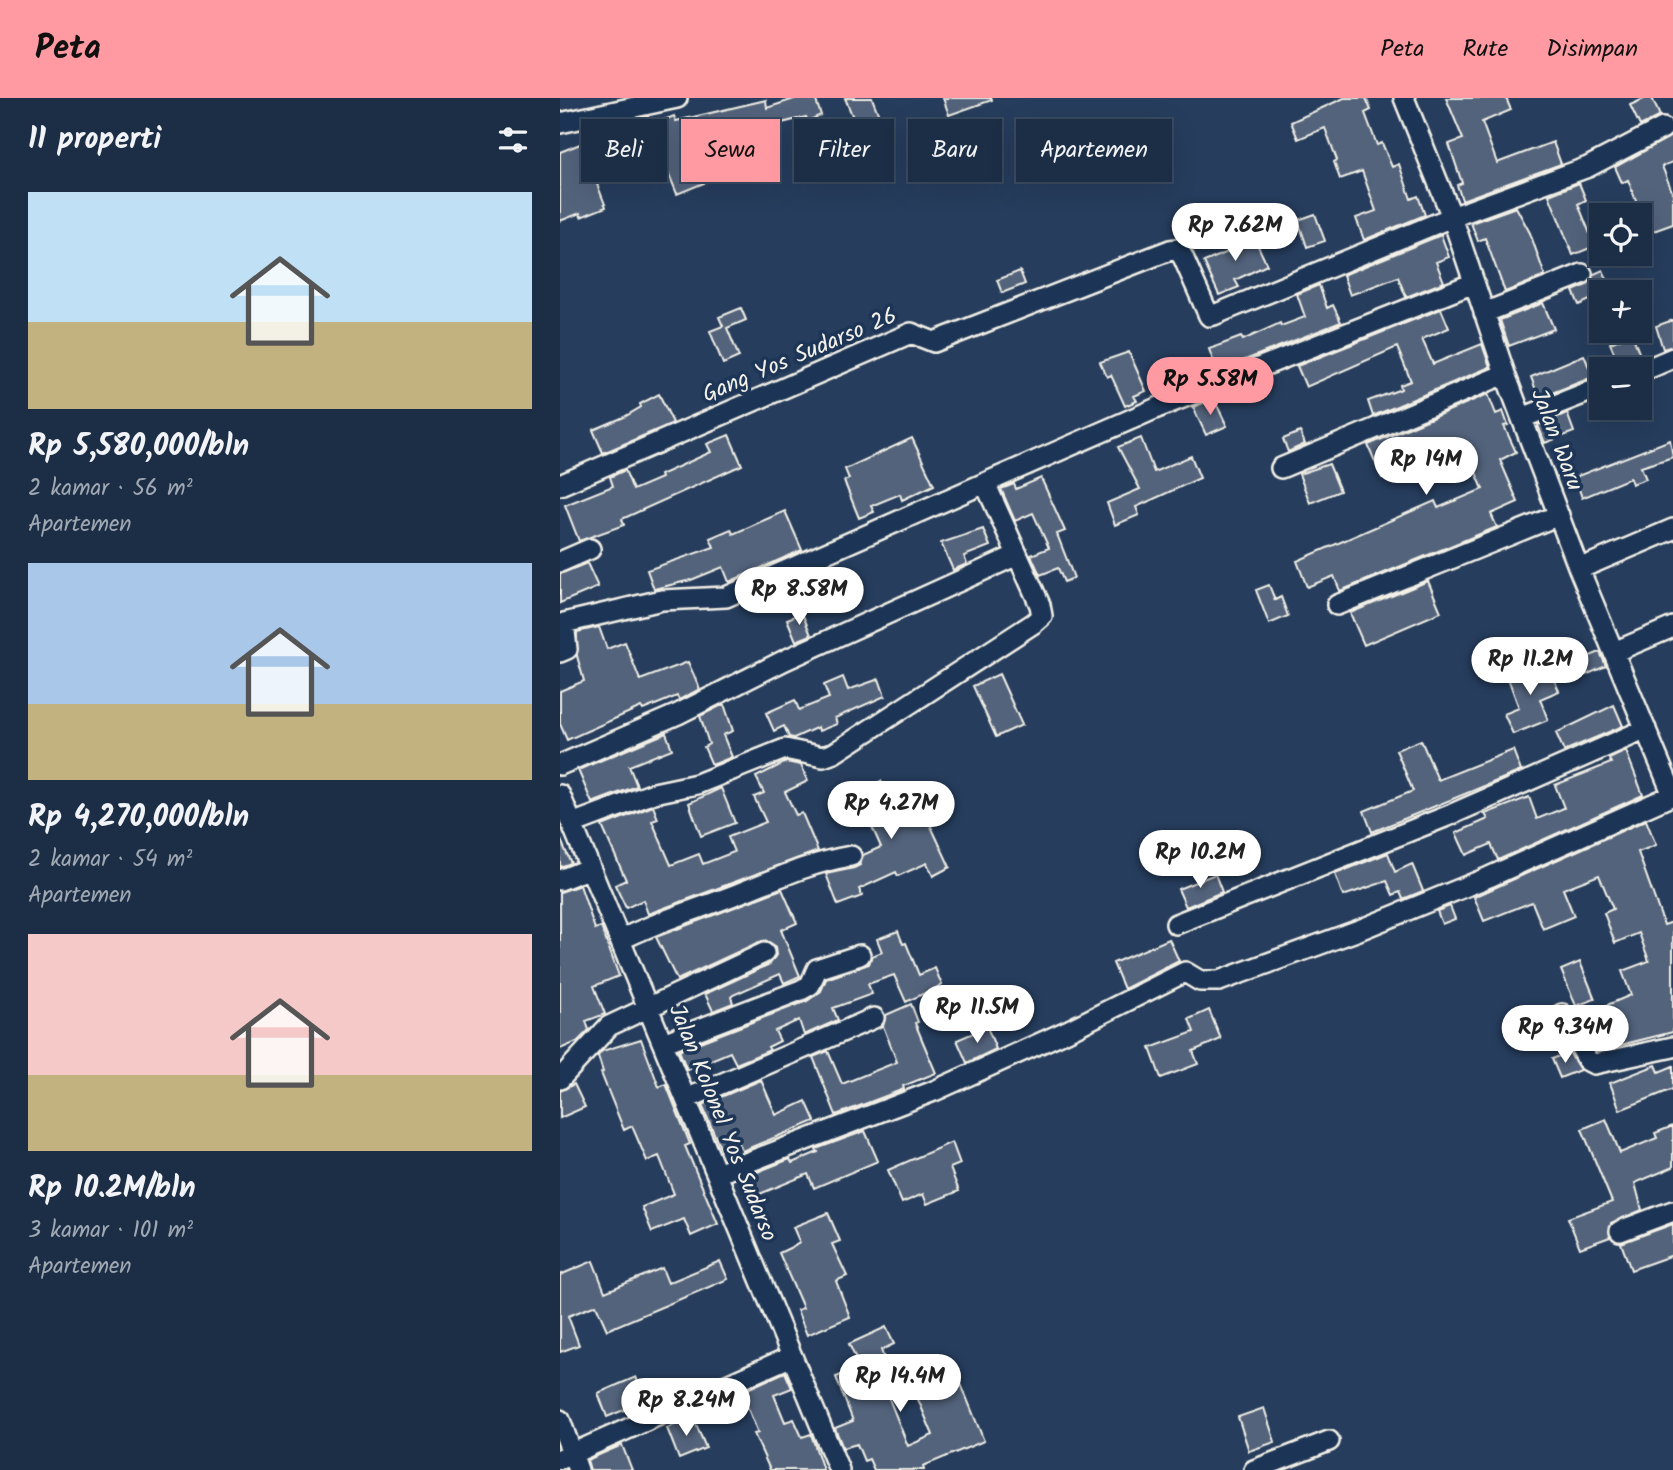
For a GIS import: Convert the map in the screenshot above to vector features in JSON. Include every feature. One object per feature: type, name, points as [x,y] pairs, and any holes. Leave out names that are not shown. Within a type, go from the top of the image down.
[{"type":"street","points":[[560,123],[677,98]]},
{"type":"street","name":"Jalan Waru","points":[[1404,98],[1452,216],[1505,374],[1579,569],[1673,795]]},
{"type":"street","points":[[1452,216],[1588,167],[1664,128]]},
{"type":"street","name":"Gang Yos Sudarso 26","points":[[560,485],[911,333],[934,342],[1177,249],[1209,316],[1214,316],[1452,216]]},
{"type":"street","points":[[1484,313],[1582,274]]},
{"type":"street","points":[[560,652],[567,649],[569,641],[564,623],[662,600],[726,597],[1169,403],[1474,283]]},
{"type":"street","points":[[1652,367],[1673,358]]},
{"type":"street","points":[[1281,468],[1505,374]]},
{"type":"street","points":[[1522,418],[1589,392]]},
{"type":"street","points":[[572,824],[654,793],[697,784],[785,748],[823,757],[834,753],[1042,616],[985,483]]},
{"type":"street","points":[[1338,605],[1559,515]]},
{"type":"street","points":[[1579,569],[1673,529]]},
{"type":"street","points":[[560,562],[590,549]]},
{"type":"street","points":[[560,765],[678,714],[785,660],[1017,555]]},
{"type":"street","points":[[1614,652],[1673,627]]},
{"type":"street","points":[[1176,924],[1450,815],[1646,729]]},
{"type":"street","name":"Jalan Kolonel Yos Sudarso","points":[[560,795],[839,1470]]},
{"type":"street","points":[[717,1174],[934,1091],[1067,1031],[1185,972],[1200,981],[1219,981],[1359,930],[1489,877],[1673,795]]},
{"type":"street","points":[[620,940],[662,919],[740,892],[810,863],[851,856]]},
{"type":"street","points":[[560,880],[590,868]]},
{"type":"street","points":[[560,1079],[603,1031],[764,953]]},
{"type":"street","points":[[663,1043],[801,990],[810,985],[817,969],[860,955]]},
{"type":"street","points":[[1562,1014],[1588,1061],[1594,1064],[1673,1047]]},
{"type":"street","points":[[686,1099],[874,1018]]},
{"type":"street","points":[[1620,1231],[1673,1211]]},
{"type":"street","points":[[560,1420],[570,1461],[792,1356]]},
{"type":"street","points":[[1254,1470],[1329,1441]]},
{"type":"building","points":[[797,98],[815,98],[821,115],[812,119],[806,117],[780,123],[780,119],[685,119],[766,100],[767,108]]},
{"type":"building","points":[[845,98],[872,98],[880,119],[854,119]]},
{"type":"building","points":[[943,98],[991,98],[992,100],[949,115]]},
{"type":"building","points":[[1344,98],[1366,98],[1371,110],[1365,113],[1377,145],[1382,143],[1392,167],[1399,164],[1411,199],[1418,196],[1425,215],[1364,240],[1356,218],[1376,211],[1362,171],[1340,179],[1334,162],[1337,160],[1325,128],[1298,139],[1291,122]]},
{"type":"building","points":[[1446,98],[1506,98],[1511,110],[1482,122],[1497,163],[1553,142],[1561,164],[1462,200],[1457,185],[1462,183],[1449,144],[1463,139]]},
{"type":"building","points":[[1652,98],[1660,116],[1640,126],[1630,105]]},
{"type":"building","points":[[674,116],[676,121],[681,120],[681,182],[704,183],[677,194],[667,169],[667,119]]},
{"type":"building","points":[[1673,135],[1673,162],[1662,166],[1673,194],[1673,224],[1652,232],[1652,203],[1637,203],[1628,180],[1622,183],[1615,167]]},
{"type":"building","points":[[581,144],[581,182],[596,182],[606,207],[581,217],[580,213],[560,221],[560,152]]},
{"type":"building","points":[[1579,183],[1586,200],[1578,204],[1589,231],[1589,248],[1573,255],[1549,195]]},
{"type":"building","points":[[1516,207],[1530,233],[1545,276],[1505,292],[1485,238],[1478,241],[1471,223]]},
{"type":"building","points":[[1315,214],[1325,241],[1307,247],[1298,220]]},
{"type":"building","points":[[1251,231],[1267,265],[1235,280],[1239,287],[1219,295],[1204,262],[1228,252],[1224,243]]},
{"type":"building","points":[[1441,235],[1449,257],[1436,262],[1444,282],[1406,297],[1398,277],[1350,295],[1343,275]]},
{"type":"building","points":[[1603,270],[1607,280],[1590,280],[1594,274]]},
{"type":"building","points":[[1020,271],[1025,284],[1002,293],[997,280]]},
{"type":"building","points":[[1589,282],[1589,300],[1579,305],[1573,291]]},
{"type":"building","points":[[1319,285],[1327,308],[1333,305],[1341,322],[1217,371],[1209,349],[1241,337],[1243,340],[1280,323],[1281,326],[1305,317],[1297,294]]},
{"type":"building","points":[[1543,303],[1554,329],[1509,346],[1500,320]]},
{"type":"building","points":[[741,308],[746,320],[727,328],[739,357],[723,364],[710,331],[723,326],[719,317]]},
{"type":"building","points":[[1441,309],[1449,328],[1422,339],[1433,364],[1482,344],[1490,367],[1373,416],[1368,401],[1401,389],[1400,385],[1411,381],[1397,347],[1306,387],[1297,366]]},
{"type":"building","points":[[1673,320],[1673,346],[1663,349],[1656,326]]},
{"type":"building","points":[[1610,343],[1635,343],[1641,357],[1616,357]]},
{"type":"building","points":[[1129,352],[1146,391],[1134,396],[1137,401],[1125,406],[1111,375],[1107,377],[1100,362]]},
{"type":"building","points":[[1584,355],[1589,367],[1589,379],[1539,398],[1531,377]]},
{"type":"building","points":[[659,394],[673,423],[603,453],[593,430],[624,417]]},
{"type":"building","points":[[1488,394],[1496,414],[1503,411],[1508,425],[1504,426],[1516,452],[1500,460],[1518,502],[1491,514],[1497,527],[1340,591],[1334,576],[1307,587],[1297,561],[1435,501],[1438,508],[1483,489],[1464,444],[1382,478],[1368,445]]},
{"type":"building","points":[[1214,399],[1227,426],[1206,435],[1193,407]]},
{"type":"building","points":[[1567,413],[1574,432],[1545,443],[1538,425]]},
{"type":"building","points":[[1300,432],[1305,444],[1288,452],[1283,439]]},
{"type":"building","points":[[729,435],[742,465],[622,519],[624,525],[579,541],[565,505],[613,486],[610,477],[625,470],[633,490],[711,452],[707,444]]},
{"type":"building","points":[[912,438],[934,485],[902,500],[900,494],[871,506],[874,512],[859,518],[844,481],[849,479],[845,469]]},
{"type":"building","points":[[1141,438],[1154,472],[1191,456],[1200,478],[1136,507],[1139,515],[1115,525],[1107,503],[1140,489],[1118,447]]},
{"type":"building","points":[[1670,440],[1673,457],[1641,467],[1646,479],[1632,484],[1630,478],[1582,498],[1575,477]]},
{"type":"building","points":[[1329,464],[1340,491],[1310,503],[1299,474]]},
{"type":"building","points":[[1041,478],[1065,531],[1057,534],[1074,578],[1064,582],[1058,568],[1040,575],[1031,555],[1049,548],[1033,513],[1015,521],[1001,489],[1014,484],[1016,489]]},
{"type":"building","points":[[785,511],[802,550],[729,582],[723,567],[691,580],[654,589],[647,570],[714,547],[710,538],[731,529],[733,534]]},
{"type":"building","points":[[983,529],[990,546],[964,556],[967,564],[953,570],[941,543]]},
{"type":"building","points":[[587,563],[598,587],[560,603],[560,574]]},
{"type":"building","points":[[1428,581],[1441,612],[1364,645],[1350,613]]},
{"type":"building","points":[[1269,585],[1275,600],[1281,597],[1288,616],[1269,624],[1256,590]]},
{"type":"building","points":[[802,613],[811,635],[796,641],[787,619]]},
{"type":"building","points":[[599,627],[607,649],[625,642],[640,680],[688,662],[700,689],[679,700],[677,696],[643,710],[641,707],[567,740],[560,724],[560,691],[584,681],[577,656],[577,632]]},
{"type":"building","points":[[1600,652],[1606,666],[1586,675],[1580,660]]},
{"type":"building","points":[[1547,663],[1559,691],[1540,699],[1548,720],[1513,734],[1504,714],[1519,708],[1508,678]]},
{"type":"building","points":[[999,674],[1022,725],[996,737],[973,686]]},
{"type":"building","points":[[843,677],[848,690],[879,679],[885,696],[835,718],[837,724],[819,731],[818,727],[794,738],[789,737],[784,726],[774,731],[766,713],[795,700],[799,710],[829,698],[824,685]]},
{"type":"building","points":[[724,704],[733,731],[723,735],[732,757],[712,765],[704,747],[709,744],[700,716]]},
{"type":"building","points":[[1614,705],[1623,726],[1564,751],[1556,733]]},
{"type":"building","points":[[666,733],[672,749],[629,766],[637,786],[592,803],[578,770]]},
{"type":"building","points":[[1421,740],[1438,780],[1513,750],[1521,771],[1372,832],[1364,811],[1413,791],[1396,750]]},
{"type":"building","points":[[1626,751],[1643,795],[1498,860],[1491,844],[1466,855],[1456,833],[1488,819],[1485,814],[1529,797],[1537,819],[1564,808],[1555,785],[1611,763],[1609,759]]},
{"type":"building","points":[[786,762],[801,765],[808,781],[785,792],[796,815],[802,813],[818,851],[648,914],[643,900],[626,908],[615,885],[626,880],[602,826],[653,806],[658,819],[652,821],[671,865],[699,854],[703,864],[734,852],[728,837],[766,822],[754,797],[764,793],[756,777]]},
{"type":"building","points":[[881,781],[890,802],[920,788],[934,820],[929,822],[950,867],[933,876],[927,863],[898,876],[896,872],[859,889],[862,896],[838,905],[826,874],[854,868],[860,865],[863,855],[881,847],[865,811],[858,813],[850,794]]},
{"type":"building","points":[[721,788],[735,823],[701,836],[689,803]]},
{"type":"building","points":[[1646,820],[1656,845],[1638,852],[1664,925],[1673,922],[1673,1032],[1596,1051],[1592,1037],[1597,1035],[1588,1013],[1631,995],[1622,971],[1649,961],[1639,933],[1615,943],[1604,913],[1613,909],[1599,875],[1563,889],[1574,916],[1543,929],[1532,902],[1484,921],[1474,897]]},
{"type":"building","points":[[560,838],[571,863],[560,867]]},
{"type":"building","points":[[1388,853],[1395,872],[1412,864],[1423,891],[1403,899],[1400,892],[1393,895],[1387,881],[1343,896],[1335,874]]},
{"type":"building","points":[[1215,874],[1222,892],[1186,907],[1178,889]]},
{"type":"building","points":[[580,885],[595,929],[601,927],[619,976],[594,986],[605,1014],[586,1021],[589,1030],[577,1042],[560,1049],[560,892]]},
{"type":"building","points":[[782,889],[797,923],[781,930],[800,976],[784,983],[780,974],[733,995],[733,1003],[713,1011],[705,994],[770,964],[776,955],[775,947],[766,941],[759,942],[677,980],[656,937]]},
{"type":"building","points":[[1450,906],[1455,919],[1442,924],[1437,911]]},
{"type":"building","points":[[898,931],[919,975],[935,968],[942,985],[906,1002],[894,975],[868,984],[872,994],[833,1008],[838,1020],[804,1035],[799,1020],[775,1031],[780,1041],[768,1047],[770,1050],[736,1064],[730,1052],[687,1070],[679,1050],[807,1001],[821,991],[826,979],[869,964],[872,956],[882,952],[877,939]]},
{"type":"building","points":[[1169,939],[1179,961],[1124,989],[1113,963]]},
{"type":"building","points":[[1580,962],[1595,999],[1576,1006],[1561,970]]},
{"type":"building","points":[[911,1004],[918,1022],[915,1023],[936,1073],[903,1086],[904,1089],[836,1115],[813,1057],[828,1051],[842,1084],[897,1062],[883,1026],[886,1015]]},
{"type":"building","points":[[1209,1010],[1221,1039],[1193,1051],[1198,1064],[1161,1078],[1150,1048],[1194,1032],[1189,1019]]},
{"type":"building","points":[[987,1027],[996,1049],[967,1063],[957,1040]]},
{"type":"building","points":[[641,1039],[659,1087],[666,1084],[690,1144],[685,1146],[718,1224],[691,1236],[684,1219],[652,1232],[642,1207],[674,1194],[659,1156],[647,1161],[632,1126],[624,1130],[601,1073],[603,1072],[598,1056],[602,1051]]},
{"type":"building","points":[[1569,1052],[1580,1070],[1560,1078],[1552,1059]]},
{"type":"building","points":[[1656,1065],[1659,1072],[1673,1066],[1673,1089],[1620,1110],[1610,1083]]},
{"type":"building","points":[[761,1080],[776,1115],[806,1101],[815,1121],[742,1151],[739,1143],[721,1150],[702,1105]]},
{"type":"building","points":[[574,1084],[585,1107],[560,1118],[560,1091]]},
{"type":"building","points":[[1606,1119],[1620,1153],[1657,1138],[1655,1133],[1673,1126],[1673,1167],[1635,1183],[1642,1210],[1611,1223],[1610,1237],[1580,1248],[1568,1218],[1612,1202],[1582,1129]]},
{"type":"building","points":[[865,1131],[878,1161],[814,1188],[808,1174],[755,1196],[747,1176],[790,1159],[792,1163],[818,1152],[816,1149]]},
{"type":"building","points":[[952,1142],[960,1164],[950,1168],[959,1191],[927,1204],[923,1194],[902,1203],[888,1170]]},
{"type":"building","points":[[828,1213],[840,1241],[832,1244],[847,1276],[836,1281],[850,1317],[807,1335],[797,1310],[803,1308],[779,1253],[800,1243],[793,1227]]},
{"type":"building","points":[[1673,1224],[1673,1255],[1631,1270],[1621,1243]]},
{"type":"building","points":[[593,1261],[605,1292],[662,1268],[668,1283],[720,1261],[728,1279],[607,1330],[596,1305],[568,1316],[579,1345],[560,1352],[560,1275]]},
{"type":"building","points":[[886,1327],[894,1344],[881,1350],[893,1383],[884,1386],[908,1446],[933,1435],[917,1397],[959,1379],[984,1441],[923,1466],[924,1470],[874,1470],[869,1459],[864,1461],[857,1444],[843,1448],[835,1428],[853,1421],[836,1377],[860,1368],[849,1344]]},
{"type":"building","points":[[785,1372],[792,1388],[774,1395],[785,1422],[794,1419],[802,1437],[811,1434],[823,1470],[770,1470],[754,1434],[758,1433],[747,1406],[742,1409],[736,1394]]},
{"type":"building","points":[[636,1377],[646,1401],[607,1417],[598,1393]]},
{"type":"building","points":[[1264,1408],[1275,1442],[1249,1451],[1238,1417]]},
{"type":"building","points":[[693,1417],[706,1448],[679,1459],[667,1428]]},
{"type":"building","points":[[622,1445],[632,1470],[590,1470],[587,1460]]}]
